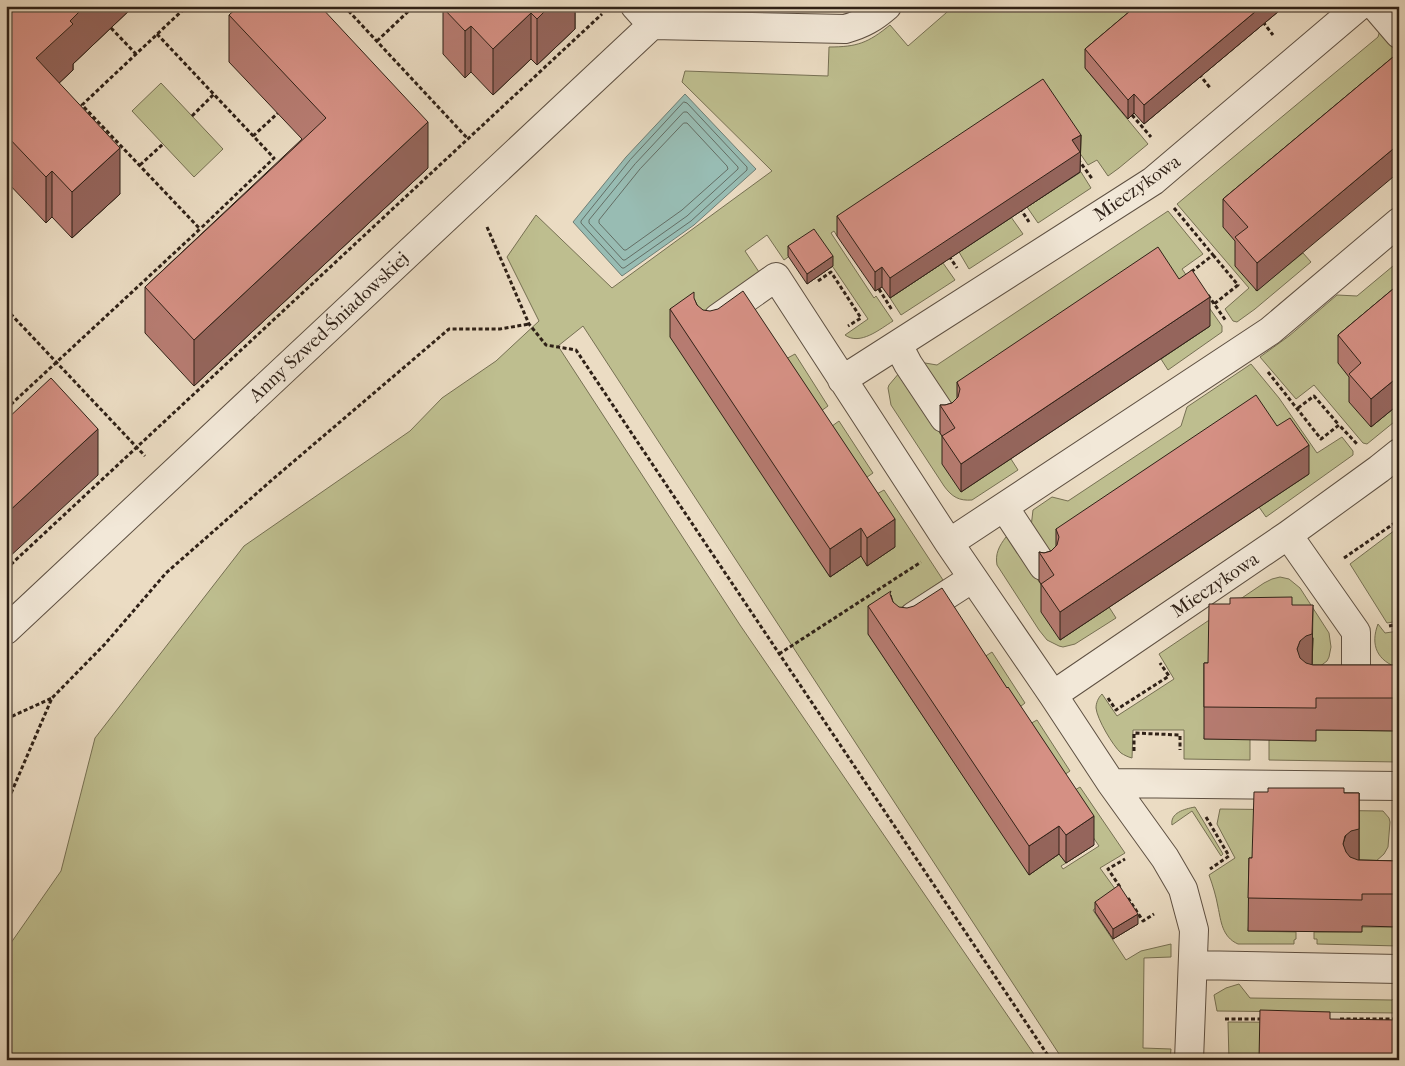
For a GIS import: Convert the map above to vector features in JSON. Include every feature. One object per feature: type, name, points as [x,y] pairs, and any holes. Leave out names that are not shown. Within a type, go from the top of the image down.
[{"type":"street","name":"Anny Szwed-Śniadowskiej","points":[[6,630],[481,186],[644,16],[846,30],[861,25],[876,16],[887,6]]},
{"type":"street","name":"Mieczykowa","points":[[842,380],[1153,181],[1359,6]]},
{"type":"street","points":[[1375,6],[1399,34]]},
{"type":"street","points":[[949,543],[1270,331],[1399,222]]},
{"type":"street","points":[[708,324],[776,277],[949,543],[964,584],[1053,695],[1111,783],[1165,858],[1183,889],[1194,930],[1189,1060]]},
{"type":"street","points":[[898,345],[908,364],[944,418]]},
{"type":"street","name":"Mieczykowa","points":[[1053,695],[1296,545],[1399,453]]},
{"type":"street","points":[[1004,507],[1043,566]]},
{"type":"street","points":[[1296,545],[1356,632],[1356,681]]},
{"type":"street","points":[[906,621],[964,584]]},
{"type":"street","points":[[1111,783],[1399,786]]},
{"type":"street","points":[[1193,966],[1399,968]]},
{"type":"path","points":[[77,109],[187,6]]},
{"type":"path","points":[[344,6],[468,139]]},
{"type":"path","points":[[377,41],[414,6]]},
{"type":"path","points":[[6,569],[605,11]]},
{"type":"path","points":[[1259,18],[1274,36]]},
{"type":"path","points":[[111,28],[136,54]]},
{"type":"path","points":[[6,409],[274,158],[157,34]]},
{"type":"path","points":[[1196,69],[1216,94]]},
{"type":"path","points":[[192,116],[214,94]]},
{"type":"path","points":[[82,105],[200,229]]},
{"type":"path","points":[[253,136],[278,113]]},
{"type":"path","points":[[1132,115],[1157,144]]},
{"type":"path","points":[[91,126],[98,121]]},
{"type":"path","points":[[140,165],[163,144]]},
{"type":"path","points":[[1077,157],[1098,187]]},
{"type":"path","points":[[481,186],[486,225],[529,324],[546,345],[576,350],[1050,1060]]},
{"type":"path","points":[[1018,206],[1033,230]]},
{"type":"path","points":[[1213,255],[1238,285],[1214,304]]},
{"type":"path","points":[[814,283],[831,272],[861,318],[845,328]]},
{"type":"path","points":[[879,289],[893,313]]},
{"type":"path","points":[[6,309],[167,480]]},
{"type":"path","points":[[6,719],[52,698],[105,644],[166,573],[449,329],[500,329],[529,324]]},
{"type":"path","points":[[1298,408],[1314,396],[1339,425]]},
{"type":"path","points":[[1296,545],[1342,559],[1399,520]]},
{"type":"path","points":[[779,654],[932,555],[964,584]]},
{"type":"path","points":[[1386,626],[1399,624]]},
{"type":"path","points":[[1106,695],[1116,710],[1168,676],[1158,660]]},
{"type":"path","points":[[6,805],[52,698]]},
{"type":"path","points":[[1134,753],[1134,734],[1180,735],[1180,754]]},
{"type":"path","points":[[1203,874],[1229,856],[1206,817],[1207,811]]},
{"type":"path","points":[[1131,854],[1108,869],[1143,921],[1157,912]]},
{"type":"path","points":[[1128,910],[1133,906]]},
{"type":"path","points":[[1220,1019],[1270,1019]]},
{"type":"path","points":[[1339,1019],[1399,1019]]},
{"type":"green space","points":[[954,6],[1158,6],[1085,68],[1148,144],[1108,176],[1097,160],[1088,165],[1075,146],[837,236],[834,231],[831,233],[874,298],[876,296],[893,321],[863,338],[851,338],[845,335],[868,319],[814,239],[784,260],[767,235],[745,251],[761,275],[747,287],[808,544],[830,577],[861,556],[868,566],[864,501],[884,490],[943,580],[899,609],[868,634],[1029,874],[1059,854],[1066,863],[1061,866],[1063,869],[1099,846],[1065,796],[1080,787],[1125,853],[1100,868],[1118,893],[1093,910],[1126,960],[1141,951],[1171,944],[1171,957],[1144,958],[1143,1048],[1171,1049],[1170,1060],[1063,1060],[583,326],[558,346],[740,625],[1038,1060],[6,1060],[6,950],[61,871],[95,738],[244,546],[410,431],[442,398],[496,361],[539,321],[507,257],[536,215],[612,288],[772,171],[682,82],[685,71],[828,76],[829,47],[862,43],[890,25],[908,46]]},
{"type":"green space","points":[[1380,30],[1399,52],[1399,89],[1248,256],[1256,291],[1303,253],[1311,262],[1255,309],[1237,322],[1233,321],[1225,309],[1249,288],[1177,204],[1378,37]]},
{"type":"green space","points":[[161,83],[223,149],[194,177],[132,111]]},
{"type":"green space","points":[[1081,172],[1091,188],[1038,223],[1027,207]]},
{"type":"green space","points":[[1168,211],[1203,254],[1182,269],[1222,326],[1222,332],[1168,370],[1161,359],[1210,326],[953,413],[919,362],[937,365]]},
{"type":"green space","points":[[1011,217],[1023,234],[969,269],[959,252]]},
{"type":"green space","points":[[1399,261],[1399,418],[1367,444],[1363,443],[1314,385],[1296,399],[1260,357],[1289,336],[1337,295],[1357,296]]},
{"type":"green space","points":[[943,263],[955,280],[901,315],[890,298]]},
{"type":"green space","points":[[795,354],[828,406],[810,419],[782,361]]},
{"type":"green space","points":[[1251,364],[1279,398],[1317,453],[1342,437],[1353,451],[1353,455],[1266,517],[1259,507],[1052,560],[1031,527],[1033,510],[1052,497],[1068,501],[1181,426],[1187,407]]},
{"type":"green space","points":[[900,372],[955,456],[1011,459],[1018,470],[972,500],[963,500],[953,496],[944,486],[891,405],[888,388]]},
{"type":"green space","points":[[839,421],[873,473],[854,486],[828,429]]},
{"type":"green space","points":[[1399,527],[1399,621],[1387,623],[1350,564]]},
{"type":"green space","points":[[1006,537],[1054,603],[1060,640],[1109,607],[1116,618],[1075,644],[1063,647],[1047,640],[997,565],[998,550]]},
{"type":"green space","points":[[1280,577],[1289,579],[1300,588],[1329,633],[1331,647],[1327,661],[1319,667],[1312,667],[1313,638],[1208,695],[1204,739],[1250,739],[1250,760],[1184,759],[1184,730],[1133,730],[1132,758],[1121,753],[1106,732],[1097,713],[1096,704],[1102,694],[1117,716],[1174,679],[1159,654],[1264,583]]},
{"type":"green space","points":[[1378,624],[1385,633],[1399,631],[1399,668],[1385,661],[1377,651],[1375,639]]},
{"type":"green space","points":[[992,652],[1025,703],[1016,710],[973,664]]},
{"type":"green space","points":[[1037,720],[1070,771],[1052,783],[1026,726]]},
{"type":"green space","points":[[1316,730],[1399,731],[1399,762],[1269,760],[1269,740]]},
{"type":"green space","points":[[1195,807],[1223,854],[1221,856],[1192,811],[1172,825],[1175,815],[1182,810]]},
{"type":"green space","points":[[1220,809],[1383,811],[1390,822],[1388,847],[1384,854],[1375,862],[1252,891],[1248,931],[1296,932],[1296,939],[1294,944],[1238,944],[1225,933],[1209,875],[1235,858],[1217,824]]},
{"type":"green space","points":[[1362,927],[1399,927],[1399,946],[1317,944],[1317,939],[1314,939],[1314,932],[1361,932]]},
{"type":"green space","points":[[1239,984],[1250,998],[1392,1000],[1399,995],[1399,1013],[1217,1011],[1214,995],[1226,988]]},
{"type":"green space","points":[[1228,1022],[1399,1023],[1259,1060],[1229,1060]]},
{"type":"water","points":[[685,94],[756,169],[694,225],[622,276],[573,222],[626,157]]},
{"type":"building","points":[[6,6],[85,6],[70,21],[73,24],[36,58],[120,148],[72,192],[52,171],[46,177],[6,135]]},
{"type":"building","points":[[239,6],[320,6],[428,122],[194,340],[145,287],[326,118],[229,15]]},
{"type":"building","points":[[444,6],[550,6],[537,19],[531,13],[493,49],[471,26],[465,31],[443,8]]},
{"type":"building","points":[[1136,6],[1262,6],[1144,105],[1134,94],[1128,100],[1085,49]]},
{"type":"building","points":[[1399,52],[1399,144],[1257,263],[1235,237],[1248,227],[1223,199]]},
{"type":"building","points":[[1043,79],[1081,135],[1072,140],[1080,152],[890,278],[882,267],[875,272],[837,216]]},
{"type":"building","points":[[814,229],[833,256],[807,274],[788,246]]},
{"type":"building","points":[[1158,247],[1179,279],[1192,270],[1210,297],[961,464],[942,436],[955,428],[940,405],[952,403],[958,397],[960,389],[957,382]]},
{"type":"building","points":[[1399,284],[1399,376],[1371,399],[1349,374],[1361,363],[1338,335]]},
{"type":"building","points":[[743,291],[895,519],[867,538],[861,528],[830,549],[670,309],[694,292],[697,305],[703,310],[710,311],[718,309]]},
{"type":"building","points":[[51,378],[98,429],[6,514],[6,420]]},
{"type":"building","points":[[1256,395],[1277,426],[1290,418],[1309,445],[1060,612],[1041,584],[1054,575],[1039,552],[1051,551],[1057,545],[1059,537],[1056,529]]},
{"type":"building","points":[[942,588],[1094,816],[1066,835],[1059,826],[1029,846],[868,606],[891,591],[890,594],[893,602],[899,607],[907,608],[914,606]]},
{"type":"building","points":[[1292,597],[1292,605],[1313,605],[1312,634],[1300,641],[1297,649],[1300,658],[1306,663],[1313,665],[1399,665],[1399,698],[1316,698],[1316,708],[1204,707],[1204,663],[1208,663],[1209,604],[1230,604],[1230,598]]},
{"type":"building","points":[[1268,788],[1344,788],[1344,793],[1359,793],[1359,829],[1351,831],[1345,836],[1343,844],[1346,852],[1350,857],[1358,860],[1399,861],[1399,894],[1362,894],[1362,900],[1248,898],[1249,858],[1252,858],[1254,792],[1268,792]]},
{"type":"building","points":[[1119,885],[1138,914],[1113,929],[1095,902]]},
{"type":"building","points":[[1260,1010],[1330,1012],[1330,1019],[1399,1020],[1399,1060],[1259,1060]]}]
